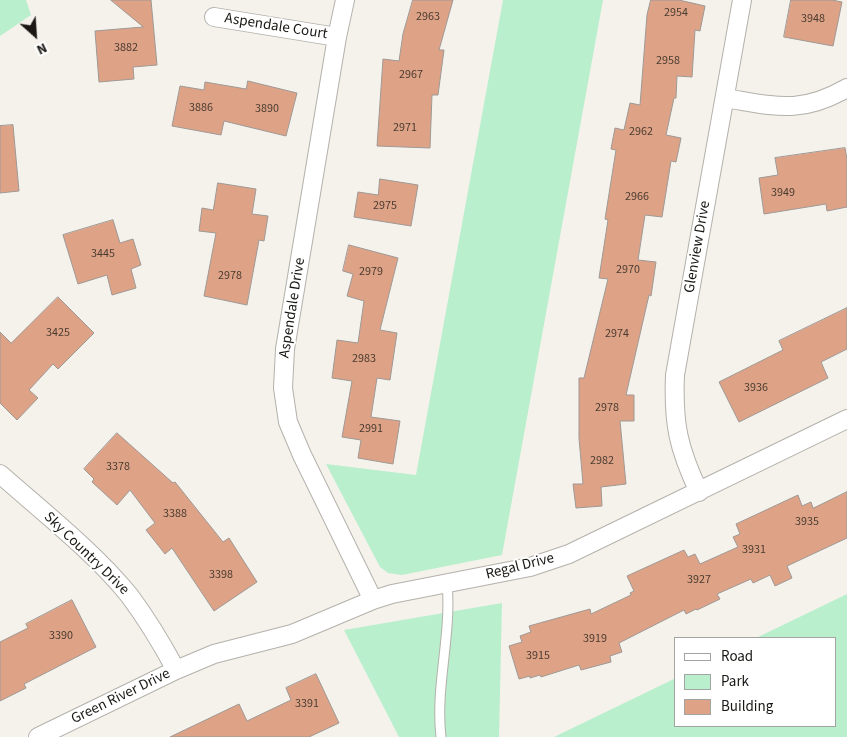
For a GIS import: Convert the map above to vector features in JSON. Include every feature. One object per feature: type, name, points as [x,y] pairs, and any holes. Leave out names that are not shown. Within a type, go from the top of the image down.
[{"type":"street","name":"Aspendale Drive","points":[[345,0],[337,37],[285,349],[283,388],[288,422],[372,600]]},
{"type":"street","name":"Glenview Drive","points":[[699,492],[686,466],[678,438],[674,406],[675,375],[742,0]]},
{"type":"street","name":"Aspendale Court","points":[[214,17],[337,37]]},
{"type":"street","points":[[725,98],[782,107],[807,105],[832,97],[847,88]]},
{"type":"street","name":"Regal Drive","points":[[176,670],[214,654],[292,634],[372,600],[392,594],[530,567],[569,554],[847,419]]},
{"type":"street","name":"Sky Country Drive","points":[[0,474],[96,559],[128,594],[155,632],[176,670]]},
{"type":"street","name":"Green River Drive","points":[[38,737],[176,670]]},
{"type":"lane","points":[[441,737],[439,725],[441,691],[449,604],[447,583]]},
{"type":"green space","points":[[0,0],[26,0],[31,15],[0,36]]},
{"type":"green space","points":[[503,0],[603,0],[502,555],[402,575],[388,573],[380,567],[326,464],[416,475]]},
{"type":"green space","points":[[847,594],[847,737],[554,737],[674,679],[674,727],[837,727],[837,637],[758,637]]},
{"type":"green space","points":[[502,603],[499,737],[399,737],[344,630]]},
{"type":"building","points":[[111,0],[151,0],[157,65],[133,67],[134,79],[99,82],[95,31],[143,27]]},
{"type":"building","points":[[413,0],[453,0],[439,50],[444,50],[438,95],[432,95],[430,148],[377,146],[383,59],[399,61],[403,34]]},
{"type":"building","points":[[651,0],[679,0],[705,6],[700,31],[695,30],[692,77],[677,76],[676,98],[674,98],[666,135],[681,138],[676,162],[671,161],[662,217],[645,215],[638,260],[656,262],[651,296],[649,295],[626,395],[634,395],[634,421],[620,421],[626,484],[601,487],[602,506],[576,508],[573,484],[583,484],[579,438],[579,378],[584,378],[608,279],[599,278],[608,220],[605,219],[616,150],[611,149],[615,128],[624,130],[630,103],[640,105],[647,15]]},
{"type":"building","points":[[791,0],[832,0],[842,2],[833,46],[784,37]]},
{"type":"building","points":[[248,81],[297,93],[286,136],[224,121],[221,135],[172,126],[180,86],[204,90],[205,82],[246,89]]},
{"type":"building","points":[[13,125],[19,191],[0,193],[0,126]]},
{"type":"building","points":[[845,148],[847,159],[847,207],[827,211],[826,204],[764,214],[759,178],[778,175],[775,158]]},
{"type":"building","points":[[380,179],[418,185],[411,226],[354,217],[358,192],[378,195]]},
{"type":"building","points":[[218,183],[256,189],[252,214],[268,216],[264,241],[259,240],[247,305],[204,296],[216,233],[199,231],[202,208],[213,210]]},
{"type":"building","points":[[113,220],[120,243],[133,239],[141,265],[131,269],[136,288],[112,295],[107,275],[78,284],[63,235]]},
{"type":"building","points":[[349,245],[398,258],[380,330],[397,333],[390,380],[377,378],[371,417],[400,421],[393,464],[358,458],[361,440],[342,437],[352,381],[332,378],[337,340],[358,343],[364,301],[347,296],[353,274],[343,271]]},
{"type":"building","points":[[58,297],[94,333],[58,369],[53,364],[29,390],[38,398],[17,420],[0,403],[0,332],[11,343]]},
{"type":"building","points":[[847,308],[847,349],[821,362],[828,378],[739,422],[719,382],[783,350],[779,341]]},
{"type":"building","points":[[117,433],[173,483],[175,482],[223,542],[229,538],[257,582],[214,611],[172,548],[165,554],[146,530],[155,523],[130,490],[117,505],[92,482],[94,479],[84,469]]},
{"type":"building","points":[[847,492],[847,538],[787,566],[792,578],[775,586],[770,575],[753,583],[751,579],[717,594],[720,599],[686,614],[684,610],[619,643],[622,652],[610,656],[611,662],[581,670],[579,665],[541,677],[540,675],[519,679],[509,646],[522,642],[520,636],[531,632],[529,626],[590,609],[591,614],[631,595],[630,593],[634,591],[627,576],[684,550],[688,557],[695,554],[700,564],[738,547],[733,537],[740,534],[736,524],[798,495],[802,506],[811,502],[813,508]]},
{"type":"building","points":[[72,600],[96,647],[24,684],[26,688],[0,701],[0,642],[28,628],[26,624]]},
{"type":"building","points":[[316,674],[339,723],[309,737],[170,737],[239,704],[247,721],[291,700],[286,688]]}]
